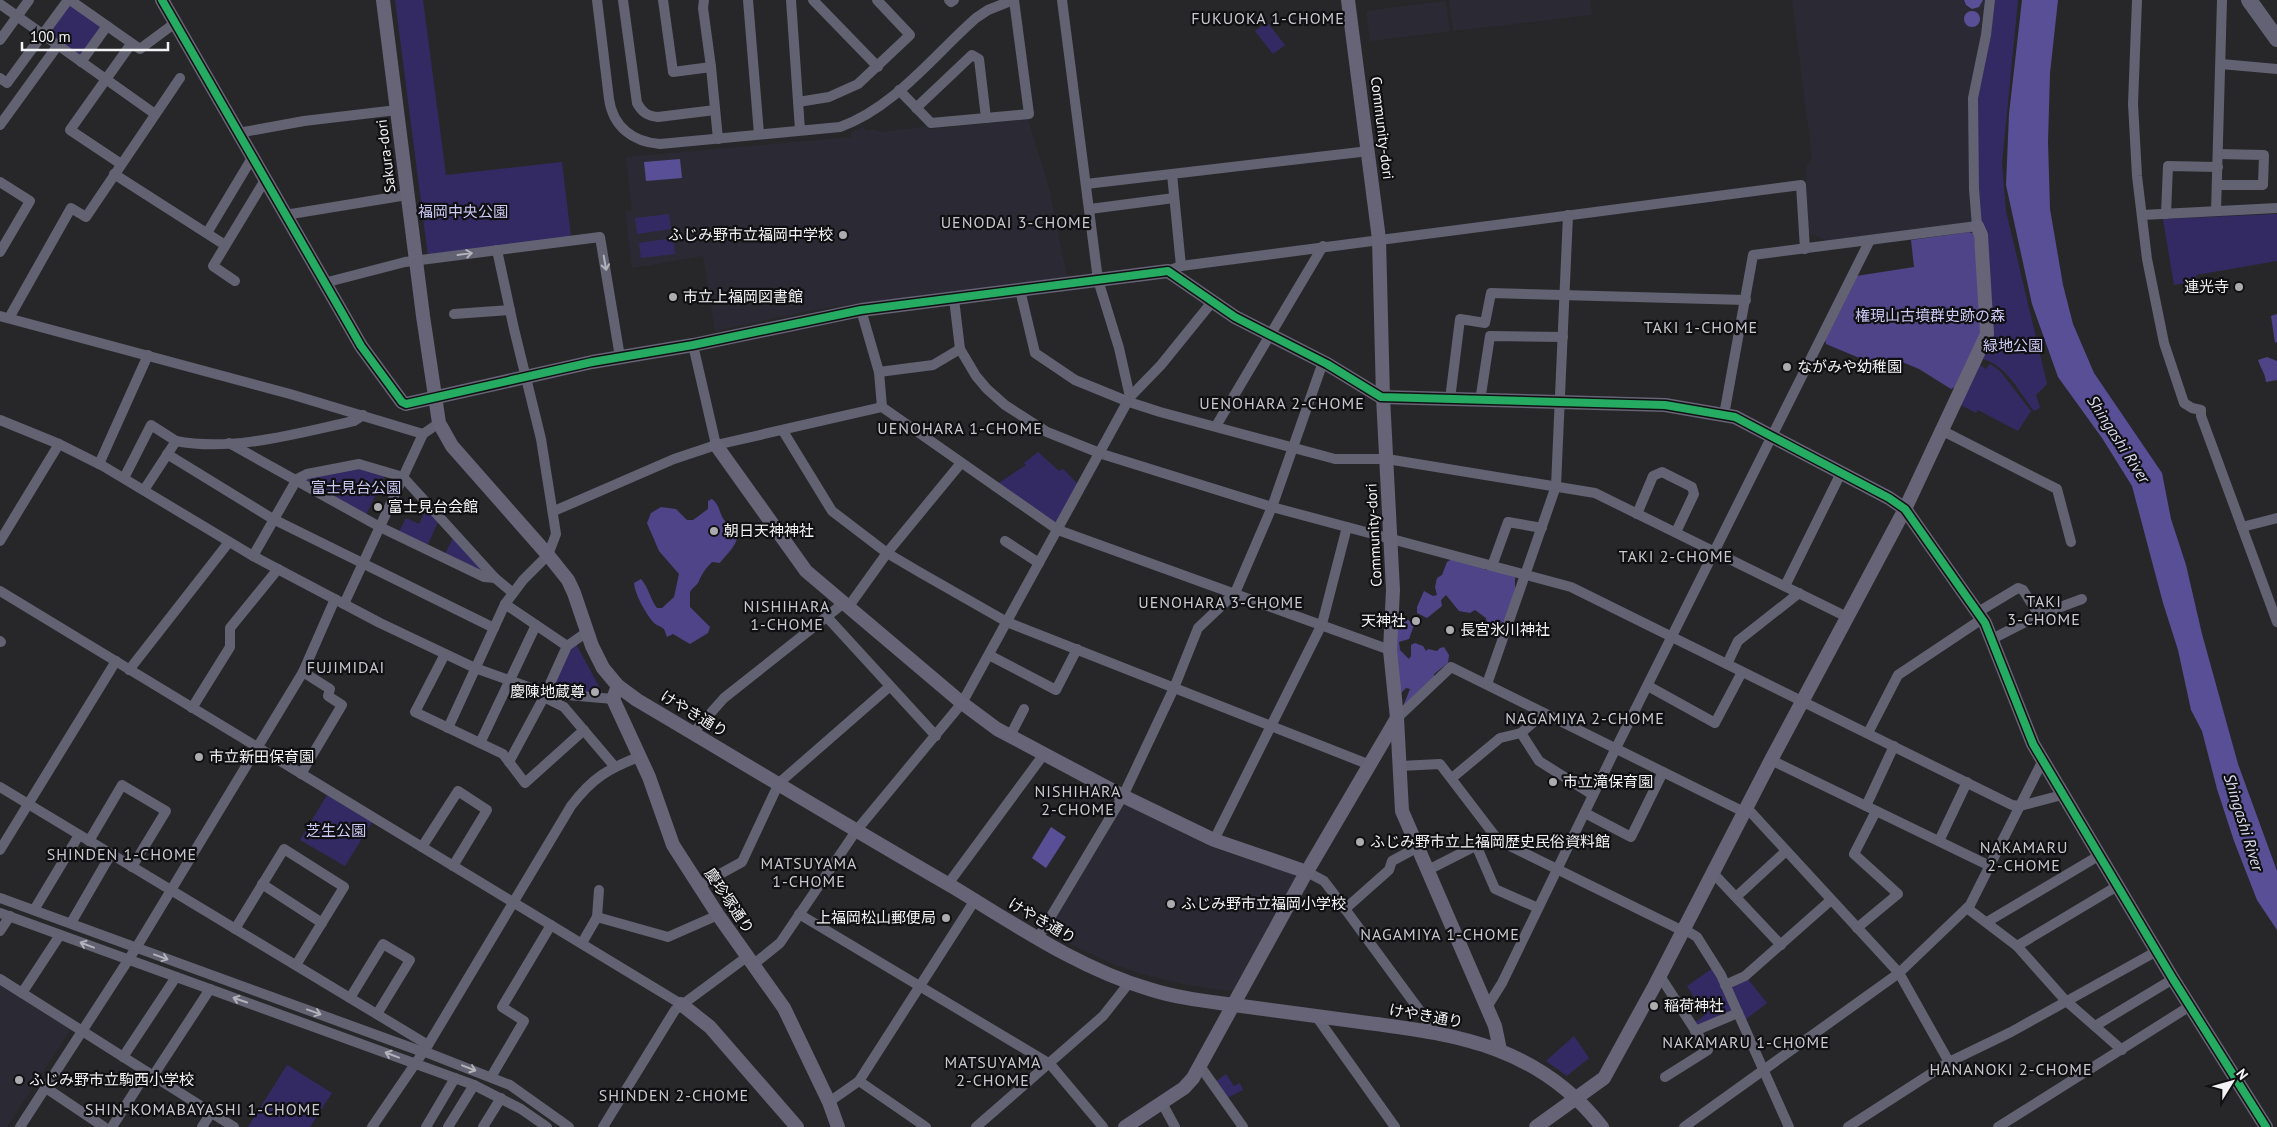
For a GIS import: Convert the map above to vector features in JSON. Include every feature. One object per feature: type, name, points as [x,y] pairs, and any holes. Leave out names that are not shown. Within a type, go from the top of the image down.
[{"type":"main road","points":[[2249,0],[2277,39]]},
{"type":"street","points":[[0,40],[29,0]]},
{"type":"street","points":[[0,78],[7,83],[69,0],[140,49],[175,23]]},
{"type":"street","points":[[162,0],[361,346],[402,402],[412,404],[620,357],[693,345],[861,310],[1168,271],[1181,266],[1323,246],[1801,184],[1805,248]]},
{"type":"street","name":"Sakura-dori","points":[[383,0],[407,195],[439,423]]},
{"type":"street","points":[[597,0],[610,106],[622,129],[631,136],[648,143],[660,144],[840,127],[855,121],[868,115],[899,90],[976,18],[988,10],[1013,0],[1029,114],[931,124],[899,90]]},
{"type":"street","points":[[623,0],[637,103],[640,109],[651,116],[658,117],[715,110]]},
{"type":"street","points":[[663,0],[673,72],[711,67]]},
{"type":"street","points":[[704,0],[703,8],[718,139]]},
{"type":"street","points":[[748,0],[759,134]]},
{"type":"street","points":[[791,0],[800,130]]},
{"type":"street","points":[[813,0],[878,67]]},
{"type":"street","points":[[798,102],[829,97],[845,92],[878,67],[910,35],[877,0]]},
{"type":"street","points":[[949,0],[951,2],[954,0]]},
{"type":"street","points":[[1062,0],[1098,280],[1118,348],[1129,399]]},
{"type":"street","name":"Community-dori","points":[[1348,0],[1379,239],[1383,397],[1393,590],[1390,650],[1397,718],[1402,811],[1495,1026],[1500,1050]]},
{"type":"street","points":[[1536,1127],[1604,1078],[1660,976],[1771,760],[1904,509],[1987,334],[1981,235],[1977,226],[1974,189],[1973,98],[1986,36],[1990,0]]},
{"type":"street","points":[[2137,0],[2133,104],[2137,176],[2147,260],[2164,343],[2184,403],[2192,408],[2201,410],[2201,416],[2277,622]]},
{"type":"street","points":[[2216,211],[2222,0]]},
{"type":"street","points":[[0,4],[155,114]]},
{"type":"street","points":[[81,62],[107,26]]},
{"type":"street","points":[[121,164],[70,130],[131,44]]},
{"type":"street","points":[[0,125],[58,45]]},
{"type":"street","points":[[916,108],[972,56],[979,60],[986,118]]},
{"type":"street","points":[[2220,64],[2277,69]]},
{"type":"street","points":[[180,78],[86,216],[71,208],[4,317],[148,355],[423,434]]},
{"type":"street","points":[[238,133],[304,121],[397,110]]},
{"type":"street","points":[[1086,184],[1369,151]]},
{"type":"street","points":[[2217,185],[2263,185],[2264,156],[2218,154]]},
{"type":"street","points":[[207,233],[252,158]]},
{"type":"street","points":[[2166,214],[2168,166],[2218,167]]},
{"type":"street","points":[[114,174],[225,245]]},
{"type":"street","points":[[1172,174],[1181,266]]},
{"type":"street","points":[[235,281],[213,266],[265,180]]},
{"type":"street","points":[[0,182],[30,201],[0,252]]},
{"type":"street","points":[[285,215],[407,195]]},
{"type":"street","points":[[1090,208],[1174,198]]},
{"type":"street","points":[[2142,216],[2277,208]]},
{"type":"street","points":[[1486,684],[1556,486],[1568,215]]},
{"type":"street","points":[[1724,415],[1753,255],[1977,226]]},
{"type":"street","points":[[324,283],[417,261],[600,237],[620,357]]},
{"type":"street","points":[[1487,1007],[1502,983],[1615,750],[1870,240]]},
{"type":"street","points":[[1216,426],[1323,246]]},
{"type":"street","points":[[448,728],[505,604],[523,580],[548,555],[556,534],[554,511],[541,439],[510,310],[498,250]]},
{"type":"street","points":[[1168,271],[1212,302],[1383,397],[1664,405],[1735,417],[1904,509],[1980,615],[1992,639],[2033,744],[2062,796],[2100,855],[2173,979],[2266,1127]]},
{"type":"street","points":[[1020,290],[1035,353],[1075,380],[1160,412],[1335,459],[1386,458],[1595,493],[1847,617]]},
{"type":"street","points":[[1450,400],[1460,319],[1485,323],[1491,293],[1746,300]]},
{"type":"street","points":[[954,299],[960,349],[976,376],[986,389],[1005,405],[1047,432],[1101,453],[1272,507],[1571,587],[2012,805],[2020,806],[2062,796]]},
{"type":"street","points":[[603,1127],[670,1017],[681,1004],[780,943],[856,831],[962,703],[1129,399],[1161,365],[1212,302]]},
{"type":"street","points":[[454,314],[510,310]]},
{"type":"street","points":[[861,310],[879,372],[882,407]]},
{"type":"street","points":[[1480,401],[1490,336],[1563,337]]},
{"type":"street","points":[[693,345],[716,445],[806,571],[962,703],[997,729],[1123,796],[1214,840],[1307,872],[1324,882],[1423,1014],[1431,1031]]},
{"type":"street","points":[[879,372],[933,365],[960,349]]},
{"type":"street","points":[[99,464],[148,355]]},
{"type":"street","points":[[1038,938],[1123,796],[1174,688],[1198,628],[1235,593],[1272,507],[1323,362]]},
{"type":"street","points":[[554,511],[674,459],[716,445],[882,407],[1058,530],[1390,650]]},
{"type":"street","points":[[124,478],[151,425],[176,441],[228,443],[354,421],[362,415]]},
{"type":"street","points":[[0,420],[59,444],[99,464],[253,556],[340,601],[475,668],[544,695],[564,707],[615,767]]},
{"type":"street","points":[[20,1127],[136,948],[303,672],[340,601],[363,565],[423,434],[439,423],[458,453],[568,580],[587,632],[616,693],[544,695]]},
{"type":"street","points":[[1941,430],[2057,489],[2071,542]]},
{"type":"street","points":[[783,431],[832,511],[887,554],[1007,622],[1370,765]]},
{"type":"street","points":[[144,490],[176,441]]},
{"type":"street","points":[[228,443],[295,482],[380,527],[484,577],[495,578]]},
{"type":"street","points":[[0,542],[59,444]]},
{"type":"street","points":[[167,454],[274,519],[363,565],[494,628]]},
{"type":"street","points":[[693,733],[724,698],[826,616],[847,604],[961,463]]},
{"type":"street","points":[[253,556],[295,482],[307,474],[359,464],[403,477],[495,578],[513,593]]},
{"type":"street","points":[[1637,514],[1653,476],[1662,472],[1692,487],[1694,494],[1676,532]]},
{"type":"street","points":[[1785,586],[1841,473]]},
{"type":"street","points":[[2242,527],[2277,518]]},
{"type":"street","points":[[1492,566],[1508,522],[1542,528]]},
{"type":"street","points":[[1214,840],[1322,624],[1347,527]]},
{"type":"street","points":[[1005,541],[1040,563]]},
{"type":"street","points":[[129,670],[229,542]]},
{"type":"street","points":[[192,708],[230,647],[230,628],[278,569]]},
{"type":"street","points":[[1868,733],[1898,675],[2018,588],[2023,590],[2039,615]]},
{"type":"street","points":[[0,590],[681,1004],[710,1027],[797,1127]]},
{"type":"street","points":[[1727,664],[1738,641],[1799,593]]},
{"type":"street","points":[[1992,639],[2039,615],[2082,599]]},
{"type":"street","points":[[505,604],[567,646]]},
{"type":"street","points":[[826,616],[889,687],[936,736]]},
{"type":"street","points":[[480,743],[536,625]]},
{"type":"street","points":[[509,762],[567,646],[587,632]]},
{"type":"street","points":[[989,655],[1056,690],[1077,649]]},
{"type":"street","points":[[445,654],[415,712],[503,754],[525,783],[584,730]]},
{"type":"street","points":[[0,850],[116,661]]},
{"type":"street","points":[[1125,1127],[1189,1084],[1307,872],[1397,718],[1451,667],[1615,750],[1745,810],[1786,851],[1899,973],[1949,1062]]},
{"type":"street","points":[[301,774],[342,705],[328,696],[330,689],[303,672]]},
{"type":"street","points":[[1648,686],[1715,724],[1742,672]]},
{"type":"street","points":[[698,886],[742,862],[779,783],[889,687]]},
{"type":"street","name":"けやき通り","points":[[616,693],[693,733],[856,831],[1083,963],[1129,983],[1186,998],[1431,1031],[1474,1041],[1500,1050],[1548,1076],[1576,1098],[1602,1127]]},
{"type":"street","name":"慶珍塚通り","points":[[616,693],[673,845],[718,916],[784,1008],[829,1102],[838,1127]]},
{"type":"street","points":[[1010,736],[1024,708]]},
{"type":"street","points":[[1452,778],[1500,738],[1521,732],[1544,713]]},
{"type":"street","points":[[1521,732],[1539,762],[1593,795]]},
{"type":"street","points":[[1866,806],[1894,746]]},
{"type":"street","points":[[948,884],[1044,754]]},
{"type":"street","points":[[372,1127],[425,1049],[576,799],[590,783],[615,767],[641,756]]},
{"type":"street","points":[[1771,760],[1990,866]]},
{"type":"street","points":[[1684,1127],[1899,973],[1967,908],[2043,760]]},
{"type":"street","points":[[1400,766],[1440,764],[1495,836],[1508,845],[1697,937],[1721,975],[1789,1127]]},
{"type":"street","points":[[1584,813],[1632,837],[1663,772]]},
{"type":"street","points":[[1939,841],[1967,782]]},
{"type":"street","points":[[90,841],[122,785],[166,811],[132,867]]},
{"type":"street","points":[[0,787],[377,1014],[425,1049]]},
{"type":"street","points":[[422,847],[458,791],[487,810],[453,866]]},
{"type":"street","points":[[1857,928],[1898,894],[1854,854],[1876,811]]},
{"type":"street","points":[[34,910],[79,835]]},
{"type":"street","points":[[1428,870],[1495,836]]},
{"type":"street","points":[[1476,845],[1495,889],[1538,908]]},
{"type":"street","points":[[1345,909],[1389,870],[1392,861],[1418,847]]},
{"type":"street","points":[[235,929],[284,849],[344,887],[296,965]]},
{"type":"street","points":[[1736,898],[1786,851]]},
{"type":"street","points":[[70,923],[111,854]]},
{"type":"street","points":[[1987,922],[2100,855]]},
{"type":"street","points":[[1713,873],[1781,945]]},
{"type":"street","points":[[262,884],[322,923]]},
{"type":"street","points":[[2016,946],[2118,886]]},
{"type":"street","points":[[582,943],[597,917],[599,890]]},
{"type":"street","points":[[0,898],[136,948],[425,1049],[510,1085],[569,1127]]},
{"type":"street","points":[[829,1102],[859,1081],[975,900]]},
{"type":"street","points":[[1725,985],[1745,976],[1832,900]]},
{"type":"street","points":[[1967,908],[2016,946],[2065,1000],[2122,1050]]},
{"type":"street","points":[[799,914],[1050,1064],[1103,1127]]},
{"type":"street","points":[[0,931],[5,915],[474,1085],[502,1098],[547,1127]]},
{"type":"street","points":[[597,917],[668,937],[718,916]]},
{"type":"street","points":[[491,1077],[524,1021],[502,1007],[551,926]]},
{"type":"street","points":[[22,993],[60,935]]},
{"type":"street","points":[[350,998],[383,944],[410,960],[377,1014]]},
{"type":"street","points":[[1848,1127],[1949,1062],[2010,1032],[2157,951]]},
{"type":"street","points":[[1660,976],[1708,1050],[1664,1077]]},
{"type":"street","points":[[123,1057],[176,977]]},
{"type":"street","points":[[0,979],[234,1127]]},
{"type":"street","points":[[2095,1026],[2173,979]]},
{"type":"street","points":[[976,1127],[1103,1016],[1129,983]]},
{"type":"street","points":[[112,1127],[210,989]]},
{"type":"street","points":[[1998,1127],[2190,1006]]},
{"type":"street","points":[[1696,1031],[1738,1013]]},
{"type":"street","points":[[1316,1016],[1395,1127]]},
{"type":"street","points":[[1200,1066],[1243,1127]]},
{"type":"street","points":[[426,1127],[455,1078]]},
{"type":"street","points":[[859,1081],[926,1127]]},
{"type":"street","points":[[448,1127],[474,1085]]},
{"type":"street","points":[[46,1088],[104,1127]]},
{"type":"street","points":[[483,1127],[502,1098]]},
{"type":"street","points":[[1162,1103],[1175,1127]]},
{"type":"street","points":[[202,1127],[211,1113]]},
{"type":"shaded area","points":[[1449,0],[1590,0],[1592,15],[1453,31]]},
{"type":"shaded area","points":[[1792,0],[1986,0],[1973,222],[1829,241],[1808,233],[1806,168],[1812,157]]},
{"type":"shaded area","points":[[1446,1],[1450,31],[1370,41],[1366,11]]},
{"type":"shaded area","name":"ふじみ野市立福岡中学校","points":[[1028,119],[1050,192],[1067,277],[824,308],[715,331],[703,256],[632,268],[625,211],[632,210],[626,157],[851,137],[850,133],[863,127],[866,131],[872,129],[883,132],[927,126],[929,129]]},
{"type":"shaded area","name":"ふじみ野市立福岡小学校","points":[[1127,803],[1210,847],[1293,874],[1296,878],[1233,990],[1228,991],[1188,985],[1146,975],[1113,964],[1045,930],[1123,804]]},
{"type":"shaded area","name":"ふじみ野市立駒西小学校","points":[[0,982],[69,1026],[69,1032],[7,1127],[0,1127]]},
{"type":"green space","name":"福岡中央公園","points":[[395,0],[423,0],[446,175],[562,162],[571,237],[428,256]]},
{"type":"green space","name":"緑地公園","points":[[1995,0],[2018,0],[2002,163],[2006,211],[2047,384],[2036,395],[2040,408],[2034,411],[2006,373],[1991,362],[1983,359],[1990,339],[1978,191],[1977,96]]},
{"type":"green space","points":[[72,5],[102,27],[80,56],[50,35],[49,31],[68,6]]},
{"type":"green space","points":[[1267,22],[1285,45],[1273,54],[1255,31]]},
{"type":"green space","points":[[669,214],[671,229],[637,234],[635,218]]},
{"type":"green space","points":[[2277,214],[2277,261],[2196,275],[2197,281],[2174,285],[2163,219]]},
{"type":"green space","name":"権現山古墳群史跡の森","points":[[1969,232],[1974,234],[1983,334],[1957,386],[1951,389],[1919,369],[1895,359],[1890,365],[1881,367],[1826,344],[1825,339],[1856,276],[1914,267],[1911,240]]},
{"type":"green space","points":[[673,238],[675,254],[641,258],[639,243]]},
{"type":"green space","points":[[2277,314],[2277,342],[2275,343],[2271,316]]},
{"type":"green space","points":[[2267,357],[2277,361],[2277,380],[2266,382],[2258,360]]},
{"type":"green space","points":[[1990,364],[2000,371],[2031,411],[2018,431],[1978,410],[1976,413],[1961,405],[1980,365],[1986,369]]},
{"type":"green space","points":[[1038,452],[1059,471],[1063,469],[1080,486],[1057,526],[997,484],[1026,465],[1024,463]]},
{"type":"green space","name":"富士見台公園","points":[[358,467],[385,475],[365,517],[305,483],[307,477]]},
{"type":"green space","points":[[712,499],[717,504],[724,520],[736,532],[737,540],[720,563],[712,562],[690,592],[690,607],[710,627],[708,633],[690,644],[673,634],[667,637],[664,629],[654,623],[641,604],[634,583],[641,579],[657,608],[662,608],[674,597],[679,574],[659,551],[647,523],[651,513],[661,507],[676,509],[687,520],[693,520],[708,509],[708,501]]},
{"type":"green space","points":[[427,507],[439,520],[427,546],[399,532],[406,518],[419,524]]},
{"type":"green space","points":[[454,536],[484,571],[482,572],[445,554]]},
{"type":"green space","points":[[1452,559],[1484,567],[1485,570],[1493,570],[1515,577],[1515,589],[1503,629],[1487,622],[1486,618],[1475,610],[1470,613],[1459,611],[1446,595],[1441,600],[1442,606],[1427,618],[1417,613],[1417,607],[1424,591],[1433,596],[1437,595],[1435,587],[1437,578],[1442,575],[1447,562]]},
{"type":"green space","points":[[1406,618],[1414,625],[1409,639],[1399,642],[1400,650],[1409,659],[1411,656],[1411,645],[1415,643],[1423,646],[1426,651],[1428,649],[1437,651],[1444,647],[1449,655],[1448,663],[1434,674],[1435,678],[1406,708],[1404,704],[1410,689],[1406,688],[1401,693],[1399,688],[1393,625]]},
{"type":"green space","points":[[576,644],[602,692],[600,694],[553,688],[569,649]]},
{"type":"green space","name":"芝生公園","points":[[327,795],[372,822],[345,866],[300,840]]},
{"type":"green space","points":[[1713,968],[1735,1011],[1697,1028],[1694,1023],[1705,1015],[1687,986]]},
{"type":"green space","points":[[1747,978],[1767,1003],[1745,1020],[1729,988]]},
{"type":"green space","points":[[1574,1036],[1589,1058],[1567,1076],[1546,1061]]},
{"type":"green space","points":[[287,1065],[332,1093],[310,1127],[248,1127]]},
{"type":"green space","points":[[1226,1074],[1234,1086],[1240,1083],[1243,1090],[1227,1098],[1215,1082]]},
{"type":"water","points":[[1964,0],[1983,0],[1979,7],[1972,9],[1966,5]]},
{"type":"water","name":"Shingashi River","points":[[2022,0],[2058,0],[2050,73],[2048,142],[2050,209],[2063,285],[2073,324],[2094,373],[2162,473],[2171,519],[2186,565],[2202,634],[2238,764],[2277,871],[2277,930],[2257,900],[2234,841],[2217,789],[2202,731],[2191,710],[2178,650],[2163,603],[2132,486],[2102,438],[2058,377],[2032,304],[2006,185],[2009,114]]},
{"type":"water","points":[[1972,11],[1980,19],[1972,27],[1964,19]]},
{"type":"water","points":[[680,159],[682,178],[646,181],[644,162]]},
{"type":"water","points":[[1051,827],[1066,837],[1046,868],[1032,858]]},
{"type":"cycle path","points":[[162,0],[361,346],[402,402],[406,404],[592,362],[693,345],[861,310],[1168,271],[1235,317],[1327,364],[1381,397],[1665,405],[1735,417],[1889,498],[1905,509],[1985,623],[2033,744],[2173,979],[2266,1127]]},
{"type":"place","name":"ふじみ野市立福岡中学校","points":[[843,235]]},
{"type":"place","name":"連光寺","points":[[2239,287]]},
{"type":"place","name":"市立上福岡図書館","points":[[673,297]]},
{"type":"place","name":"ながみや幼稚園","points":[[1787,367]]},
{"type":"place","name":"富士見台会館","points":[[378,507]]},
{"type":"place","name":"朝日天神神社","points":[[714,531]]},
{"type":"place","name":"天神社","points":[[1416,621]]},
{"type":"place","name":"長宮氷川神社","points":[[1450,630]]},
{"type":"place","name":"慶陳地蔵尊","points":[[595,692]]},
{"type":"place","name":"市立新田保育園","points":[[199,757]]},
{"type":"place","name":"市立滝保育園","points":[[1553,782]]},
{"type":"place","name":"ふじみ野市立上福岡歴史民俗資料館","points":[[1360,842]]},
{"type":"place","name":"ふじみ野市立福岡小学校","points":[[1171,904]]},
{"type":"place","name":"上福岡松山郵便局","points":[[946,918]]},
{"type":"place","name":"稲荷神社","points":[[1654,1006]]},
{"type":"place","name":"ふじみ野市立駒西小学校","points":[[19,1080]]},
{"type":"district","name":"FUKUOKA 1-CHOME","points":[[1268,18]]},
{"type":"district","name":"UENODAI 3-CHOME","points":[[1016,222]]},
{"type":"district","name":"TAKI 1-CHOME","points":[[1701,327]]},
{"type":"district","name":"UENOHARA 2-CHOME","points":[[1282,403]]},
{"type":"district","name":"UENOHARA 1-CHOME","points":[[960,428]]},
{"type":"district","name":"TAKI 2-CHOME","points":[[1676,556]]},
{"type":"district","name":"UENOHARA 3-CHOME","points":[[1221,602]]},
{"type":"district","name":"TAKI 3-CHOME","points":[[2044,610]]},
{"type":"district","name":"NISHIHARA 1-CHOME","points":[[787,615]]},
{"type":"district","name":"FUJIMIDAI","points":[[346,667]]},
{"type":"district","name":"NAGAMIYA 2-CHOME","points":[[1585,718]]},
{"type":"district","name":"NISHIHARA 2-CHOME","points":[[1078,800]]},
{"type":"district","name":"SHINDEN 1-CHOME","points":[[122,854]]},
{"type":"district","name":"NAKAMARU 2-CHOME","points":[[2024,856]]},
{"type":"district","name":"MATSUYAMA 1-CHOME","points":[[809,872]]},
{"type":"district","name":"NAGAMIYA 1-CHOME","points":[[1440,934]]},
{"type":"district","name":"NAKAMARU 1-CHOME","points":[[1746,1042]]},
{"type":"district","name":"HANANOKI 2-CHOME","points":[[2011,1069]]},
{"type":"district","name":"MATSUYAMA 2-CHOME","points":[[993,1071]]},
{"type":"district","name":"SHINDEN 2-CHOME","points":[[674,1095]]},
{"type":"district","name":"SHIN-KOMABAYASHI 1-CHOME","points":[[203,1109]]}]
